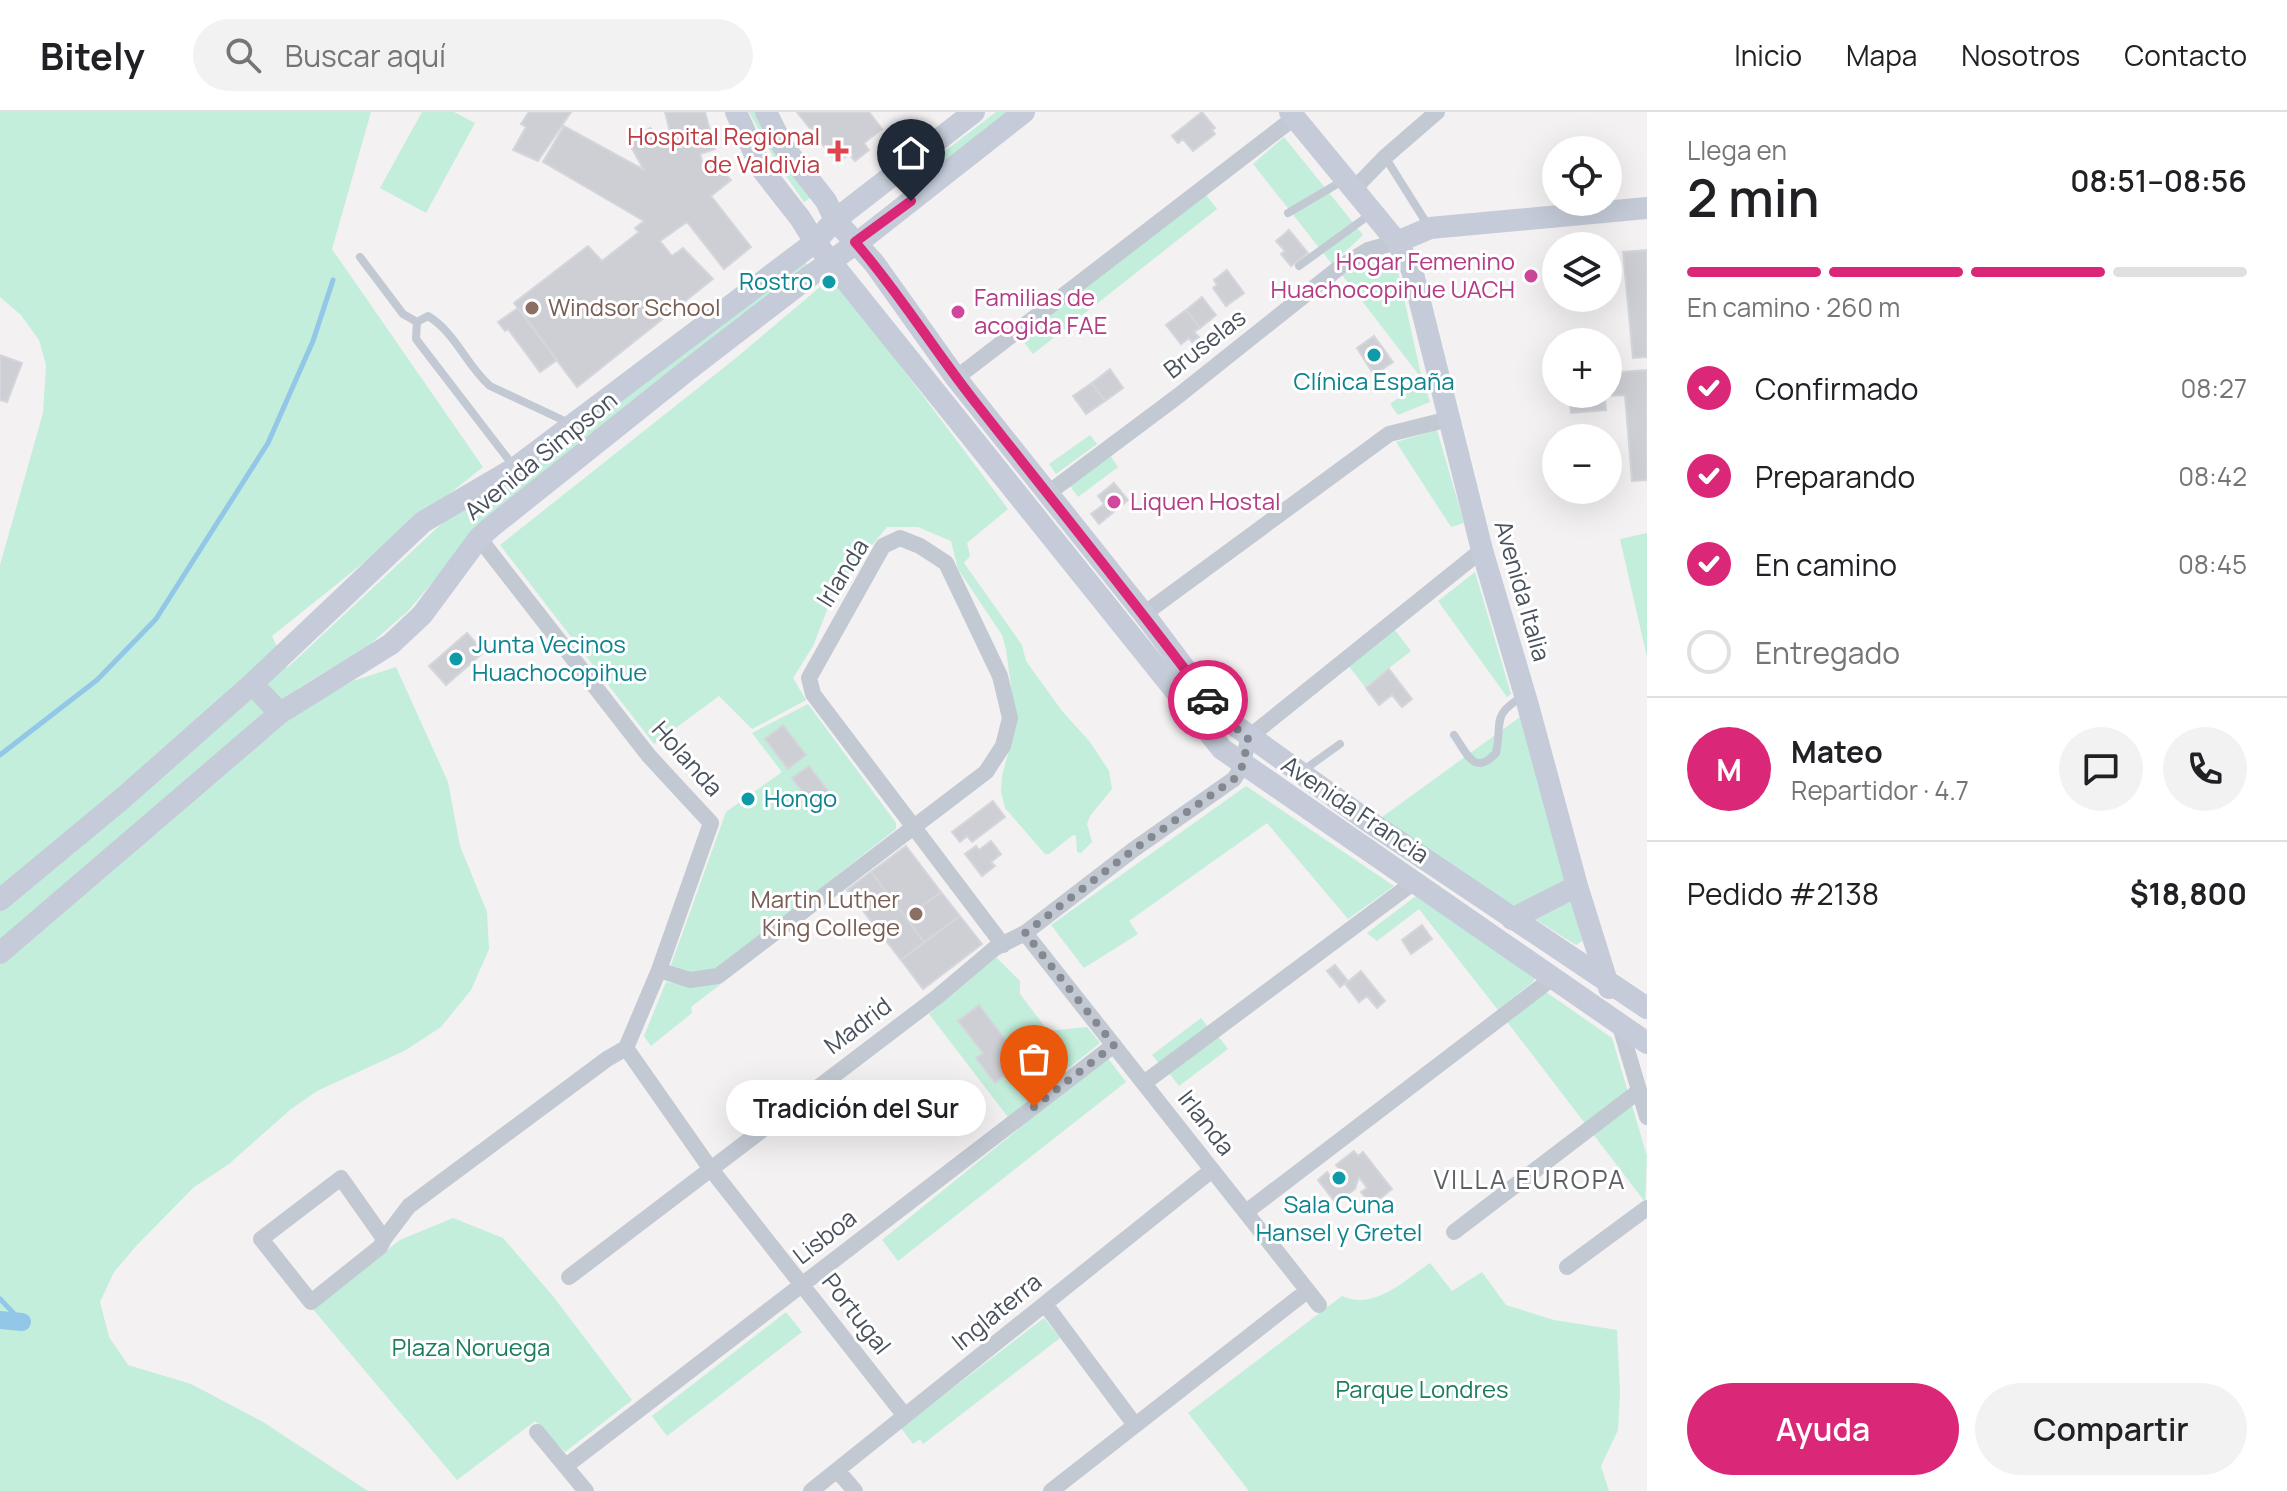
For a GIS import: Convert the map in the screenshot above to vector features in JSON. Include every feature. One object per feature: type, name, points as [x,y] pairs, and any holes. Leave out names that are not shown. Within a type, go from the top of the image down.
[{"type":"main road","name":"Avenida Francia","points":[[736,112],[761,168],[815,242],[1222,749],[1647,1043]]},
{"type":"main road","name":"Avenida Francia","points":[[766,112],[783,146],[826,201],[835,220],[874,263],[956,378],[1144,614],[1219,714],[1299,774],[1647,1008]]},
{"type":"main road","name":"Avenida Simpson","points":[[0,900],[123,798],[252,684],[423,522],[515,468],[815,242],[835,220],[974,112]]},
{"type":"main road","name":"Avenida Simpson","points":[[0,953],[280,713],[391,644],[422,615],[479,538],[688,370],[1024,112]]},
{"type":"main road","name":"Avenida Italia","points":[[1292,115],[1397,242],[1418,287],[1482,550],[1619,1023]]},
{"type":"main road","points":[[1397,242],[1430,228],[1647,208]]},
{"type":"main road","points":[[252,684],[280,713]]},
{"type":"main road","points":[[1512,919],[1577,886]]},
{"type":"street","points":[[1349,185],[1437,112]]},
{"type":"street","points":[[956,378],[1292,115]]},
{"type":"street","name":"Bruselas","points":[[1047,494],[1178,396],[1340,267],[1368,250],[1397,242]]},
{"type":"street","points":[[1144,614],[1389,434],[1449,419]]},
{"type":"street","name":"Holanda","points":[[479,538],[649,756],[711,823],[659,970],[626,1048]]},
{"type":"street","name":"Irlanda","points":[[913,825],[986,772],[1003,746],[1010,718],[1000,676],[946,563],[920,546],[900,538],[883,546],[809,678],[813,694],[1003,945]]},
{"type":"street","points":[[1243,765],[1248,738],[1482,550]]},
{"type":"street","name":"Madrid","points":[[569,1277],[937,997],[995,948],[1025,933],[1133,850],[1234,779],[1243,765]]},
{"type":"street","points":[[659,970],[690,980],[718,976],[913,825]]},
{"type":"street","points":[[1144,1083],[1414,882]]},
{"type":"street","name":"Irlanda","points":[[1025,933],[1319,1305]]},
{"type":"street","points":[[1246,1212],[1554,977]]},
{"type":"street","name":"Avenida Italia","points":[[1619,1023],[1647,1117]]},
{"type":"street","name":"Lisboa","points":[[566,1466],[1114,1045]]},
{"type":"street","points":[[384,1239],[341,1178],[261,1239],[311,1302],[380,1247],[409,1206],[626,1048]]},
{"type":"street","name":"Portugal","points":[[626,1048],[710,1168],[905,1416]]},
{"type":"street","points":[[1454,1232],[1639,1091]]},
{"type":"street","name":"Inglaterra","points":[[811,1491],[1212,1170]]},
{"type":"street","points":[[1567,1267],[1647,1208]]},
{"type":"street","points":[[1051,1491],[1307,1291]]},
{"type":"street","points":[[1045,1304],[1135,1425]]},
{"type":"street","points":[[537,1432],[586,1491]]},
{"type":"street","points":[[837,1470],[855,1491]]},
{"type":"lane","points":[[1385,157],[1430,228]]},
{"type":"lane","points":[[1288,213],[1349,185]]},
{"type":"lane","points":[[1299,266],[1373,212]]},
{"type":"lane","points":[[360,257],[403,314],[417,322]]},
{"type":"lane","points":[[417,322],[428,316],[443,325],[479,377],[490,386],[574,424]]},
{"type":"lane","points":[[417,322],[416,339],[515,468]]},
{"type":"lane","points":[[1454,735],[1471,761],[1479,764],[1489,761],[1496,753],[1497,725],[1502,713],[1509,704],[1525,695]]},
{"type":"lane","points":[[1299,774],[1340,744]]},
{"type":"green space","points":[[0,112],[371,112],[332,249],[483,467],[272,636],[287,668],[451,515],[804,261],[807,265],[676,373],[476,526],[408,611],[369,645],[297,689],[305,706],[353,681],[396,667],[448,782],[460,846],[487,912],[489,949],[471,990],[441,1027],[406,1050],[317,1091],[291,1109],[229,1164],[194,1187],[114,1272],[100,1302],[109,1337],[128,1365],[191,1384],[263,1422],[368,1491],[0,1491],[0,565],[43,413],[46,365],[39,340],[21,315],[0,297]]},
{"type":"green space","points":[[422,112],[454,112],[475,123],[426,213],[380,188]]},
{"type":"green space","points":[[749,112],[757,112],[810,198],[804,202],[775,160]]},
{"type":"green space","points":[[996,112],[1012,112],[923,182],[915,174]]},
{"type":"green space","points":[[1284,137],[1363,235],[1332,264],[1253,164]]},
{"type":"green space","points":[[1203,191],[1217,209],[1033,354],[1017,333]]},
{"type":"green space","points":[[1384,254],[1398,271],[1422,379],[1342,275]]},
{"type":"green space","points":[[833,276],[1008,509],[967,543],[970,556],[964,563],[1022,645],[1026,661],[1109,771],[1112,789],[1090,816],[1087,824],[1092,842],[1081,853],[1077,852],[1076,836],[1073,835],[1045,854],[1005,808],[1002,776],[1016,724],[1006,649],[1002,635],[958,569],[951,541],[918,527],[887,527],[835,590],[813,646],[793,678],[806,700],[752,729],[719,696],[654,744],[500,545],[736,358]]},
{"type":"green space","points":[[1423,380],[1430,402],[1398,415],[1390,404]]},
{"type":"green space","points":[[1437,430],[1464,523],[1451,527],[1396,442]]},
{"type":"green space","points":[[1090,435],[1097,444],[1056,474],[1049,464]]},
{"type":"green space","points":[[1108,452],[1118,467],[1078,497],[1068,483]]},
{"type":"green space","points":[[1647,533],[1647,657],[1620,539]]},
{"type":"green space","points":[[1475,572],[1511,694],[1507,697],[1438,601]]},
{"type":"green space","points":[[1394,629],[1411,651],[1365,687],[1348,665]]},
{"type":"green space","points":[[808,704],[896,823],[896,829],[713,972],[699,976],[671,965],[726,812],[782,772],[752,733]]},
{"type":"green space","points":[[1520,717],[1584,940],[1576,945],[1378,820]]},
{"type":"green space","points":[[1246,786],[1394,886],[1348,919],[1267,823],[1129,921],[1138,934],[1084,968],[1051,925]]},
{"type":"green space","points":[[1420,893],[1536,974],[1533,982],[1498,1010],[1419,909],[1377,941],[1367,933]]},
{"type":"green space","points":[[835,896],[691,1007],[692,1013],[651,1046],[644,1036],[666,982],[688,985]]},
{"type":"green space","points":[[996,957],[1020,981],[1020,994],[1048,1031],[1087,1027],[1100,1043],[1008,1117],[929,1014]]},
{"type":"green space","points":[[1546,992],[1612,1038],[1647,1156],[1645,1202],[1505,1019]]},
{"type":"green space","points":[[1201,1018],[1208,1027],[1159,1063],[1152,1055]]},
{"type":"green space","points":[[1218,1036],[1228,1049],[1179,1086],[1169,1073]]},
{"type":"green space","points":[[1107,1057],[1126,1082],[898,1261],[882,1240]]},
{"type":"green space","name":"Plaza Noruega","points":[[453,1218],[503,1238],[552,1295],[632,1400],[565,1452],[535,1421],[457,1480],[312,1308],[400,1240]]},
{"type":"green space","name":"Parque Londres","points":[[1430,1263],[1452,1291],[1482,1272],[1506,1305],[1554,1320],[1617,1330],[1618,1430],[1601,1466],[1609,1491],[1249,1491],[1188,1413],[1342,1296],[1354,1300],[1377,1297]]},
{"type":"green space","points":[[786,1312],[802,1332],[667,1436],[652,1416]]},
{"type":"green space","points":[[1044,1318],[1060,1338],[923,1444],[920,1439],[913,1444],[901,1428]]},
{"type":"building","points":[[529,112],[571,112],[538,161],[513,150],[526,127],[521,124]]},
{"type":"building","points":[[665,112],[705,112],[715,149],[700,154],[705,171],[716,163],[731,180],[711,196],[751,247],[724,269],[687,222],[660,241],[672,256],[683,248],[713,279],[577,387],[514,303],[588,246],[602,261],[639,232],[635,228],[644,221],[543,162],[564,126],[644,170],[629,143],[650,128],[674,148]]},
{"type":"building","points":[[797,112],[869,112],[882,129],[864,143],[869,150],[855,161],[849,154],[837,163]]},
{"type":"building","points":[[1202,112],[1215,128],[1212,130],[1215,134],[1193,151],[1183,139],[1178,143],[1172,136]]},
{"type":"building","points":[[1289,230],[1308,253],[1291,266],[1281,254],[1285,251],[1276,241]]},
{"type":"building","points":[[1647,250],[1647,357],[1633,358],[1623,252]]},
{"type":"building","points":[[1227,270],[1244,293],[1226,306],[1213,288],[1217,285],[1214,280]]},
{"type":"building","points":[[1202,297],[1216,315],[1200,328],[1186,310]]},
{"type":"building","points":[[518,308],[557,360],[540,372],[508,329],[505,331],[498,322]]},
{"type":"building","points":[[1186,310],[1200,328],[1194,332],[1199,337],[1192,342],[1189,338],[1181,344],[1166,325]]},
{"type":"building","name":"Clínica España","points":[[1374,336],[1393,362],[1374,375],[1357,348]]},
{"type":"building","points":[[0,355],[22,363],[7,402],[0,400]]},
{"type":"building","points":[[1110,369],[1123,388],[1105,401],[1092,383]]},
{"type":"building","points":[[1647,370],[1647,480],[1632,481],[1622,372]]},
{"type":"building","points":[[1092,383],[1105,401],[1086,414],[1073,396]]},
{"type":"building","points":[[1570,408],[1606,408],[1606,410],[1571,413]]},
{"type":"building","name":"Liquen Hostal","points":[[1114,483],[1128,500],[1099,524],[1091,514],[1104,504],[1098,496]]},
{"type":"building","name":"Junta Vecinos Huachocopihue","points":[[467,633],[484,652],[446,685],[429,666]]},
{"type":"building","points":[[1389,669],[1412,699],[1402,707],[1392,695],[1379,705],[1366,688]]},
{"type":"building","points":[[783,725],[806,755],[788,769],[765,739]]},
{"type":"building","points":[[809,766],[829,792],[812,804],[792,778]]},
{"type":"building","points":[[993,801],[1005,817],[972,842],[967,836],[960,842],[952,832]]},
{"type":"building","points":[[991,841],[1001,854],[991,862],[995,866],[982,876],[965,854],[976,846],[979,850]]},
{"type":"building","points":[[906,846],[941,892],[906,918],[871,872]]},
{"type":"building","points":[[871,872],[924,942],[901,960],[847,890]]},
{"type":"building","points":[[941,892],[960,916],[924,942],[906,918]]},
{"type":"building","points":[[960,916],[982,944],[923,989],[901,960]]},
{"type":"building","points":[[1422,925],[1432,939],[1411,954],[1402,940]]},
{"type":"building","points":[[1335,965],[1348,981],[1340,987],[1327,971]]},
{"type":"building","points":[[1361,971],[1385,1001],[1377,1008],[1367,996],[1359,1002],[1345,984]]},
{"type":"building","points":[[979,1005],[1022,1062],[995,1083],[976,1058],[983,1053],[958,1021]]},
{"type":"building","name":"Sala Cuna Hansel y Gretel","points":[[1354,1151],[1358,1156],[1363,1152],[1392,1189],[1376,1202],[1373,1199],[1369,1202],[1361,1192],[1367,1188],[1359,1177],[1355,1189],[1336,1203],[1318,1180],[1327,1172],[1331,1177],[1340,1170],[1336,1165]]},
{"type":"waterway","points":[[0,755],[97,680],[156,619],[268,443],[313,341],[333,280]]},
{"type":"waterway","points":[[0,1299],[22,1322]]},
{"type":"waterway","points":[[0,1320],[22,1322]]},
{"type":"way so far","points":[[1034,1107],[1114,1045],[1025,933],[1133,850],[1234,779],[1243,765],[1248,738],[1219,714],[1208,700]]},
{"type":"place","name":"Hospital Regional de Valdivia","points":[[838,151]]},
{"type":"place","name":"Hogar Femenino Huachocopihue UACH","points":[[1531,276]]},
{"type":"place","name":"Rostro","points":[[829,282]]},
{"type":"place","name":"Windsor School","points":[[532,308]]},
{"type":"place","name":"Familias de acogida FAE","points":[[958,312]]},
{"type":"place","name":"Clínica España","points":[[1374,355]]},
{"type":"place","name":"Liquen Hostal","points":[[1114,502]]},
{"type":"place","name":"Junta Vecinos Huachocopihue","points":[[456,659]]},
{"type":"place","name":"Hongo","points":[[748,799]]},
{"type":"place","name":"Martin Luther King College","points":[[916,914]]},
{"type":"place","name":"Tradición del Sur","points":[[1034,1107]]},
{"type":"place","name":"Sala Cuna Hansel y Gretel","points":[[1339,1178]]},
{"type":"district","name":"VILLA EUROPA","points":[[1530,1180]]},
{"type":"route","points":[[911,201],[855,242],[874,263],[956,378],[1144,614],[1208,700]]}]
